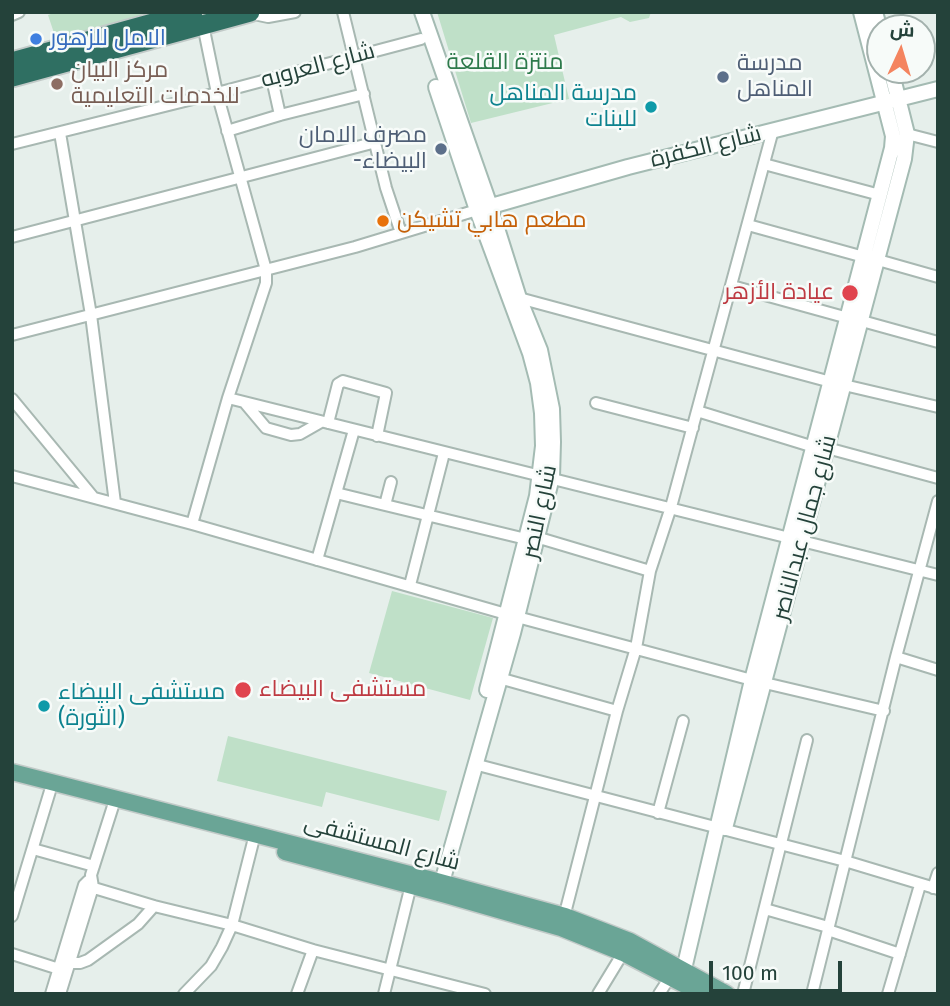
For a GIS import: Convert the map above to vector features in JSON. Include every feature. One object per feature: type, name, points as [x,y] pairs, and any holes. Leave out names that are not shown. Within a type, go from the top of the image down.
[{"type":"highway","points":[[12,62],[198,19],[250,12]]},
{"type":"highway","points":[[12,77],[198,19]]},
{"type":"main road","name":"شارع المستشفى","points":[[12,772],[563,922],[626,947],[685,980],[727,994]]},
{"type":"main road","name":"شارع المستشفى","points":[[12,780],[254,839]]},
{"type":"street","points":[[12,15],[19,12]]},
{"type":"street","points":[[250,12],[268,17],[295,12]]},
{"type":"street","points":[[343,12],[386,188],[401,233]]},
{"type":"street","name":"شارع النصر","points":[[411,12],[483,208],[540,350],[552,409],[546,477],[438,887]]},
{"type":"street","name":"شارع النصر","points":[[422,12],[530,353],[538,383],[546,477]]},
{"type":"street","points":[[861,12],[893,136],[880,195],[871,258]]},
{"type":"street","points":[[192,524],[228,398],[266,283],[266,271],[198,19]]},
{"type":"street","name":"شارع العروبه","points":[[12,144],[421,39]]},
{"type":"street","points":[[272,79],[280,115]]},
{"type":"street","name":"شارع جمال عبدالناصر","points":[[685,980],[720,829],[837,384],[871,258],[904,159],[907,134],[895,84]]},
{"type":"street","name":"شارع الكفرة","points":[[483,208],[628,167],[938,89]]},
{"type":"street","points":[[227,131],[364,94]]},
{"type":"street","points":[[563,922],[617,711],[636,648],[650,571],[671,507],[773,130]]},
{"type":"street","points":[[60,133],[91,315],[115,503]]},
{"type":"street","points":[[907,134],[938,142]]},
{"type":"street","points":[[12,237],[376,142]]},
{"type":"street","points":[[764,164],[880,195]]},
{"type":"street","points":[[12,335],[266,271],[483,208]]},
{"type":"street","points":[[748,225],[938,277]]},
{"type":"street","points":[[732,286],[938,342]]},
{"type":"street","points":[[519,298],[837,384],[938,407]]},
{"type":"street","points":[[245,403],[266,428],[291,435],[300,434],[325,423],[338,384],[343,380],[386,393],[377,436]]},
{"type":"street","points":[[228,398],[938,575]]},
{"type":"street","points":[[12,399],[93,497]]},
{"type":"street","points":[[596,402],[693,428]]},
{"type":"street","points":[[697,411],[938,478]]},
{"type":"street","points":[[317,560],[354,430]]},
{"type":"street","points":[[410,585],[444,453]]},
{"type":"street","points":[[12,476],[511,615],[758,681],[884,711]]},
{"type":"street","points":[[385,505],[391,482]]},
{"type":"street","points":[[337,493],[531,538],[650,571]]},
{"type":"street","points":[[812,994],[896,657],[934,531],[938,501]]},
{"type":"street","name":"شارع النصر","points":[[438,887],[474,764],[485,712],[499,678],[511,615]]},
{"type":"street","points":[[896,657],[938,670]]},
{"type":"street","points":[[499,678],[617,711]]},
{"type":"street","points":[[658,813],[683,721]]},
{"type":"street","points":[[743,994],[807,740]]},
{"type":"street","points":[[474,764],[845,862],[935,889],[938,873]]},
{"type":"street","points":[[12,916],[50,790]]},
{"type":"street","points":[[51,994],[113,806]]},
{"type":"street","points":[[184,994],[211,966],[232,925],[254,839]]},
{"type":"street","points":[[33,849],[153,906],[485,994]]},
{"type":"street","points":[[60,994],[90,878]]},
{"type":"street","points":[[384,994],[412,880]]},
{"type":"street","points":[[888,994],[920,885]]},
{"type":"street","points":[[69,963],[88,960],[138,924],[153,906]]},
{"type":"street","points":[[765,909],[900,954]]},
{"type":"street","points":[[598,994],[626,947]]},
{"type":"street","points":[[297,994],[313,950]]},
{"type":"street","points":[[12,954],[59,970]]},
{"type":"street","points":[[659,994],[685,980]]},
{"type":"green space","points":[[56,12],[152,12],[56,39],[48,15]]},
{"type":"green space","name":"منتزة القلعة","points":[[437,12],[651,12],[649,18],[630,22],[621,17],[554,35],[569,99],[471,123]]},
{"type":"green space","points":[[392,591],[493,618],[470,700],[369,673]]},
{"type":"green space","points":[[228,736],[447,791],[439,821],[326,792],[322,807],[217,781]]},
{"type":"place","name":"الامل للزهور","points":[[36,39]]},
{"type":"place","name":"مدرسة المناهل","points":[[723,77]]},
{"type":"place","name":"مركز البيان للخدمات التعليمية","points":[[57,84]]},
{"type":"place","name":"مدرسة المناهل للبنات","points":[[651,107]]},
{"type":"place","name":"مصرف الامان -البيضاء","points":[[441,149]]},
{"type":"place","name":"مطعم هابي تشيكن","points":[[383,221]]},
{"type":"place","name":"عيادة الأزهر","points":[[850,293]]},
{"type":"place","name":"مستشفى البيضاء","points":[[243,690]]},
{"type":"place","name":"مستشفى البيضاء (الثورة)","points":[[44,706]]}]
